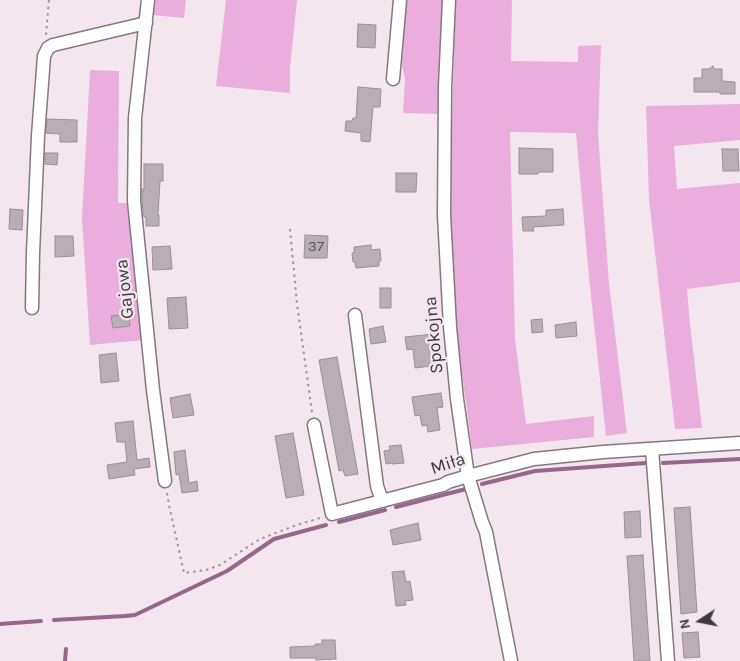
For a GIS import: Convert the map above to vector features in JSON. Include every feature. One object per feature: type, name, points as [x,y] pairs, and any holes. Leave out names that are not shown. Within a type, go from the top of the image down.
[{"type":"street","name":"Gajowa","points":[[148,0],[135,118],[134,201],[152,380],[165,480]]},
{"type":"street","points":[[393,79],[400,0]]},
{"type":"street","name":"Spokojna","points":[[449,0],[445,87],[444,215],[457,399],[468,476],[486,532],[511,661]]},
{"type":"street","points":[[32,308],[38,136],[44,56],[48,48],[53,45],[146,23]]},
{"type":"street","points":[[355,316],[376,486],[382,501]]},
{"type":"street","points":[[314,425],[332,514]]},
{"type":"street","name":"Miła","points":[[332,514],[534,459],[740,443]]},
{"type":"street","points":[[652,449],[668,661]]},
{"type":"path","points":[[48,48],[46,39],[49,0]]},
{"type":"path","points":[[290,229],[297,304],[314,425]]},
{"type":"path","points":[[165,480],[184,573],[206,570],[220,565],[260,539],[332,514]]},
{"type":"shaded area","points":[[153,0],[186,0],[184,18],[152,15]]},
{"type":"shaded area","points":[[226,0],[297,0],[290,68],[290,93],[216,86]]},
{"type":"shaded area","points":[[404,0],[443,0],[439,114],[403,113],[405,79],[400,56]]},
{"type":"shaded area","points":[[455,0],[512,0],[511,61],[578,62],[578,46],[601,45],[598,133],[609,284],[627,433],[606,436],[576,133],[510,132],[515,339],[526,424],[594,416],[594,437],[472,449],[457,335],[450,213]]},
{"type":"shaded area","points":[[90,70],[119,71],[118,203],[131,203],[143,340],[90,345],[82,218]]},
{"type":"shaded area","points":[[740,104],[740,140],[674,146],[677,189],[740,183],[740,282],[687,289],[702,428],[675,429],[649,199],[646,106]]},
{"type":"building","points":[[358,24],[376,25],[375,48],[357,47]]},
{"type":"building","points":[[713,66],[714,69],[722,69],[722,81],[735,82],[735,94],[694,92],[694,78],[702,78],[702,69],[709,69]]},
{"type":"building","points":[[358,87],[381,89],[380,107],[373,107],[370,142],[361,141],[361,133],[345,131],[346,121],[352,121],[353,118],[356,118]]},
{"type":"building","points":[[47,119],[77,120],[77,142],[60,142],[60,134],[46,133]]},
{"type":"building","points":[[519,148],[553,149],[553,172],[519,174]]},
{"type":"building","points":[[722,149],[738,149],[739,171],[723,171]]},
{"type":"building","points":[[45,153],[58,153],[57,165],[45,164]]},
{"type":"building","points":[[144,164],[163,164],[163,181],[160,181],[159,226],[146,226],[142,201]]},
{"type":"building","points":[[396,173],[417,173],[416,192],[396,192]]},
{"type":"building","points":[[10,209],[23,210],[22,230],[9,229]]},
{"type":"building","points":[[563,209],[564,225],[533,227],[534,231],[523,231],[522,217],[546,216],[546,210]]},
{"type":"building","points":[[305,235],[328,236],[327,258],[304,258]]},
{"type":"building","points":[[55,236],[73,236],[74,256],[55,257]]},
{"type":"building","points":[[371,245],[371,250],[380,249],[381,261],[379,261],[379,266],[356,268],[352,253],[354,253],[354,247]]},
{"type":"building","points":[[170,246],[172,269],[153,270],[152,247]]},
{"type":"building","points":[[380,288],[391,288],[391,308],[380,308]]},
{"type":"building","points":[[186,297],[188,328],[169,329],[167,298]]},
{"type":"building","points":[[129,314],[130,326],[113,328],[111,316]]},
{"type":"building","points":[[542,319],[543,332],[532,333],[531,320]]},
{"type":"building","points":[[576,322],[577,336],[556,338],[555,325]]},
{"type":"building","points":[[383,326],[386,342],[371,344],[369,329]]},
{"type":"building","points":[[433,334],[435,347],[429,348],[432,366],[415,368],[413,349],[407,350],[405,337]]},
{"type":"building","points":[[116,353],[119,381],[101,383],[99,355]]},
{"type":"building","points":[[337,357],[358,474],[345,476],[343,470],[339,471],[319,360]]},
{"type":"building","points":[[441,393],[443,407],[437,408],[440,430],[428,432],[427,425],[422,426],[420,415],[415,416],[412,397]]},
{"type":"building","points":[[190,394],[194,415],[173,418],[170,398]]},
{"type":"building","points":[[133,421],[137,460],[149,458],[150,467],[134,469],[135,475],[109,479],[107,465],[127,462],[125,442],[117,442],[115,423]]},
{"type":"building","points":[[293,433],[304,495],[286,498],[275,436]]},
{"type":"building","points":[[401,445],[404,463],[386,464],[384,451],[390,450],[389,446]]},
{"type":"building","points":[[185,450],[189,483],[197,481],[198,491],[182,493],[179,474],[176,475],[174,452]]},
{"type":"building","points":[[690,507],[697,612],[681,614],[674,508]]},
{"type":"building","points":[[640,511],[641,537],[625,538],[624,512]]},
{"type":"building","points":[[418,523],[421,540],[393,545],[390,530]]},
{"type":"building","points":[[643,555],[650,661],[634,661],[627,556]]},
{"type":"building","points":[[404,571],[406,582],[410,581],[413,600],[405,601],[406,605],[396,606],[392,572]]},
{"type":"building","points":[[698,632],[700,657],[684,658],[682,633]]},
{"type":"building","points":[[322,640],[335,640],[336,659],[290,658],[290,647],[315,646],[315,644],[322,644]]},
{"type":"waterway","points":[[663,463],[740,459]]},
{"type":"waterway","points":[[482,484],[535,471],[646,463]]},
{"type":"waterway","points":[[396,507],[466,489]]},
{"type":"waterway","points":[[339,522],[385,510]]},
{"type":"waterway","points":[[54,620],[135,615],[227,571],[274,539],[326,525]]},
{"type":"waterway","points":[[0,624],[41,621]]},
{"type":"waterway","points":[[65,661],[66,649]]}]
